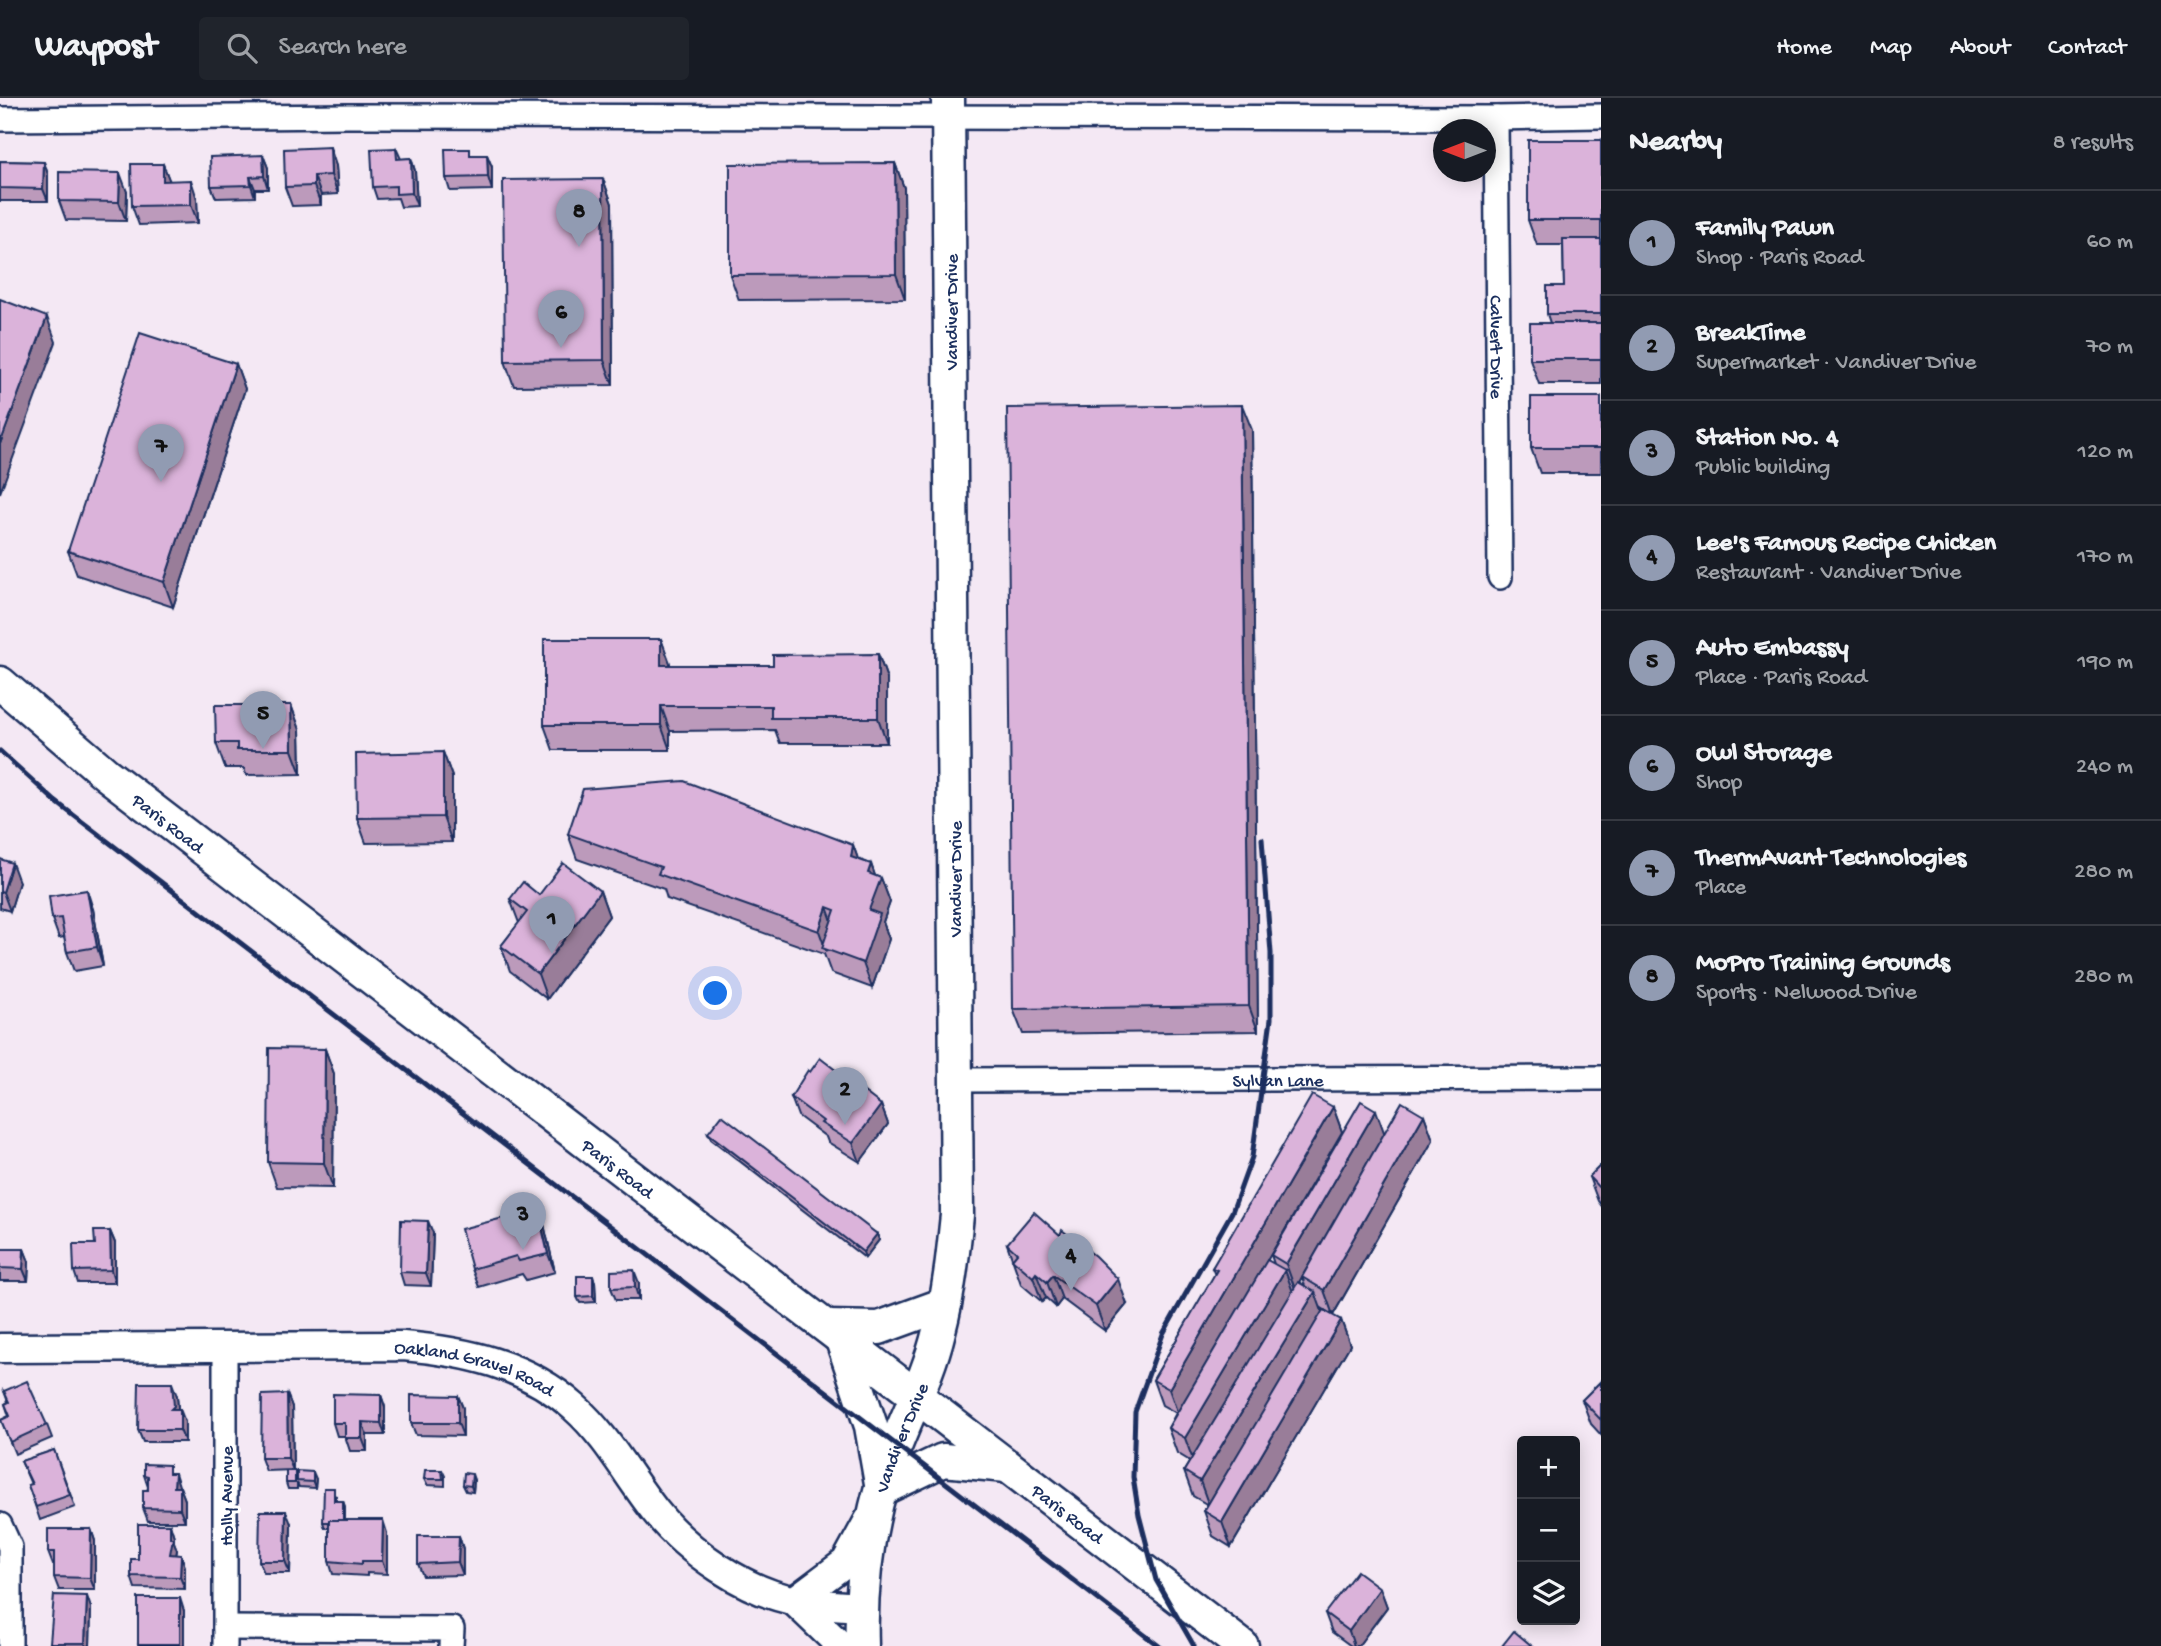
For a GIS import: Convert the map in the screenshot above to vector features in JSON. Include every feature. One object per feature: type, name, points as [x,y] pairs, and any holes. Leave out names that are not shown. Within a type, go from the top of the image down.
[{"type":"main road","name":"Vandiver Drive","points":[[862,1646],[860,1607],[880,1496],[939,1333],[957,1215],[948,108]]},
{"type":"main road","name":"Paris Road","points":[[0,683],[106,774],[1242,1646]]},
{"type":"main road","points":[[945,1304],[879,1328],[835,1333],[871,1426],[880,1496],[943,1460],[1009,1466]]},
{"type":"street","points":[[0,119],[348,107],[948,108],[1496,118],[1601,116]]},
{"type":"street","name":"Calvert Drive","points":[[1496,118],[1500,578]]},
{"type":"street","name":"Sylvan Lane","points":[[956,1080],[1601,1078]]},
{"type":"street","name":"Holly Avenue","points":[[225,1346],[225,1637]]},
{"type":"street","name":"Oakland Gravel Road","points":[[0,1348],[402,1346],[450,1350],[504,1364],[573,1405],[601,1434],[656,1512],[688,1545],[734,1578],[794,1601],[860,1607]]},
{"type":"street","points":[[841,1646],[794,1601],[846,1562],[880,1496]]},
{"type":"street","points":[[0,1525],[10,1547],[5,1612],[10,1646]]},
{"type":"street","points":[[225,1637],[452,1629],[451,1646]]},
{"type":"building","points":[[1528,140],[1601,140],[1601,220],[1528,220]]},
{"type":"building","points":[[330,147],[331,175],[314,176],[314,186],[285,187],[284,149]]},
{"type":"building","points":[[396,148],[397,159],[411,158],[412,193],[396,194],[396,186],[373,187],[371,149]]},
{"type":"building","points":[[445,149],[470,149],[470,155],[487,155],[488,177],[446,178]]},
{"type":"building","points":[[263,155],[264,176],[250,177],[251,185],[211,186],[210,157]]},
{"type":"building","points":[[0,161],[44,162],[43,189],[0,188]]},
{"type":"building","points":[[895,163],[896,274],[730,275],[730,164]]},
{"type":"building","points":[[131,164],[163,164],[163,181],[191,180],[191,205],[132,206]]},
{"type":"building","points":[[59,172],[120,173],[119,202],[59,201]]},
{"type":"building","points":[[603,179],[604,360],[505,361],[503,180]]},
{"type":"building","points":[[1563,239],[1601,239],[1601,314],[1547,314],[1547,286],[1564,286]]},
{"type":"building","points":[[0,299],[47,317],[0,444]]},
{"type":"building","points":[[1530,323],[1601,323],[1601,359],[1530,359]]},
{"type":"building","points":[[140,333],[236,364],[164,582],[68,551]]},
{"type":"building","points":[[1531,397],[1601,397],[1601,448],[1531,448]]},
{"type":"building","points":[[1242,405],[1249,1006],[1013,1009],[1007,408]]},
{"type":"building","points":[[544,639],[661,639],[661,665],[773,665],[773,655],[878,654],[878,718],[771,718],[771,706],[661,706],[661,725],[544,725]]},
{"type":"building","points":[[215,705],[291,705],[292,750],[237,750],[237,743],[216,743]]},
{"type":"building","points":[[443,752],[443,817],[357,818],[356,754]]},
{"type":"building","points":[[684,781],[853,845],[851,857],[871,864],[868,873],[881,878],[869,910],[880,914],[863,963],[822,948],[835,910],[827,907],[819,931],[658,874],[661,867],[568,834],[583,789]]},
{"type":"building","points":[[0,859],[12,863],[3,892],[0,891]]},
{"type":"building","points":[[563,863],[600,891],[538,974],[501,946],[527,912],[510,899],[523,882],[539,895]]},
{"type":"building","points":[[87,890],[97,947],[67,952],[61,918],[52,919],[49,896]]},
{"type":"building","points":[[269,1048],[325,1049],[324,1163],[268,1162]]},
{"type":"building","points":[[820,1058],[881,1105],[853,1143],[821,1123],[823,1121],[791,1097],[808,1070],[810,1072]]},
{"type":"building","points":[[1312,1095],[1333,1107],[1169,1389],[1153,1380],[1217,1270],[1212,1268]]},
{"type":"building","points":[[1361,1101],[1376,1110],[1286,1264],[1271,1255]]},
{"type":"building","points":[[1402,1102],[1424,1115],[1324,1290],[1302,1277]]},
{"type":"building","points":[[722,1115],[877,1234],[863,1252],[708,1133]]},
{"type":"building","points":[[1601,1165],[1601,1190],[1589,1177]]},
{"type":"building","points":[[535,1197],[548,1254],[519,1261],[516,1256],[472,1269],[461,1229],[507,1217],[506,1205]]},
{"type":"building","points":[[1034,1212],[1060,1235],[1062,1230],[1095,1256],[1118,1279],[1096,1306],[1053,1275],[1047,1282],[1036,1273],[1033,1277],[1012,1259],[1017,1253],[1007,1244]]},
{"type":"building","points":[[401,1220],[428,1221],[426,1273],[400,1272]]},
{"type":"building","points":[[94,1231],[110,1231],[111,1270],[74,1271],[73,1244],[95,1244]]},
{"type":"building","points":[[0,1249],[24,1249],[23,1269],[0,1268]]},
{"type":"building","points":[[1267,1260],[1285,1270],[1185,1438],[1168,1428]]},
{"type":"building","points":[[634,1270],[635,1287],[611,1288],[611,1271]]},
{"type":"building","points":[[577,1276],[593,1276],[593,1296],[577,1297]]},
{"type":"building","points":[[1298,1282],[1315,1292],[1200,1481],[1184,1471]]},
{"type":"building","points":[[1323,1310],[1341,1320],[1222,1522],[1204,1511]]},
{"type":"building","points":[[27,1381],[47,1425],[10,1442],[1,1420],[10,1416],[5,1404],[9,1402],[4,1391]]},
{"type":"building","points":[[1601,1381],[1601,1420],[1582,1400]]},
{"type":"building","points":[[139,1383],[172,1383],[174,1406],[171,1409],[180,1409],[180,1430],[138,1430]]},
{"type":"building","points":[[287,1394],[288,1458],[261,1458],[262,1395]]},
{"type":"building","points":[[333,1394],[381,1395],[381,1423],[362,1422],[362,1438],[345,1438],[345,1423],[333,1423]]},
{"type":"building","points":[[411,1395],[458,1396],[458,1423],[411,1423]]},
{"type":"building","points":[[54,1450],[70,1495],[36,1507],[28,1485],[32,1484],[21,1461]]},
{"type":"building","points":[[144,1464],[169,1465],[169,1473],[175,1473],[174,1487],[180,1487],[180,1509],[143,1508],[143,1490],[148,1490],[148,1476],[144,1475]]},
{"type":"building","points":[[425,1470],[442,1470],[443,1479],[424,1479]]},
{"type":"building","points":[[286,1471],[295,1471],[295,1483],[286,1483]]},
{"type":"building","points":[[297,1471],[313,1472],[313,1482],[297,1481]]},
{"type":"building","points":[[464,1473],[472,1474],[471,1486],[463,1485]]},
{"type":"building","points":[[324,1488],[334,1488],[334,1501],[343,1501],[343,1520],[323,1522]]},
{"type":"building","points":[[260,1511],[286,1511],[285,1561],[259,1561]]},
{"type":"building","points":[[329,1520],[383,1520],[382,1561],[362,1561],[362,1564],[329,1561]]},
{"type":"building","points":[[138,1524],[170,1524],[170,1538],[173,1538],[170,1554],[181,1555],[180,1577],[131,1576],[131,1559],[138,1559]]},
{"type":"building","points":[[48,1529],[91,1529],[90,1578],[54,1577],[54,1552],[48,1552]]},
{"type":"building","points":[[418,1536],[459,1536],[458,1562],[418,1564]]},
{"type":"building","points":[[1357,1571],[1380,1588],[1349,1631],[1325,1613]]},
{"type":"building","points":[[54,1595],[87,1596],[85,1643],[50,1643]]},
{"type":"building","points":[[138,1598],[180,1598],[180,1644],[138,1644]]},
{"type":"building","points":[[1514,1631],[1532,1646],[1502,1646]]},
{"type":"railway","points":[[0,751],[55,801],[1159,1646]]},
{"type":"railway","points":[[1194,1646],[1156,1580],[1139,1515],[1133,1477],[1135,1412],[1163,1334],[1232,1212],[1252,1157],[1271,1019],[1271,953],[1262,839]]},
{"type":"place","name":"MoPro Training Grounds","points":[[579,247]]},
{"type":"place","name":"Owl Storage","points":[[561,348]]},
{"type":"place","name":"ThermAvant Technologies","points":[[161,482]]},
{"type":"place","name":"Auto Embassy","points":[[263,749]]},
{"type":"place","name":"Family Pawn","points":[[552,954]]},
{"type":"place","name":"BreakTime","points":[[845,1125]]},
{"type":"place","name":"Station No. 4","points":[[523,1250]]},
{"type":"place","name":"Lee's Famous Recipe Chicken","points":[[1071,1291]]}]
